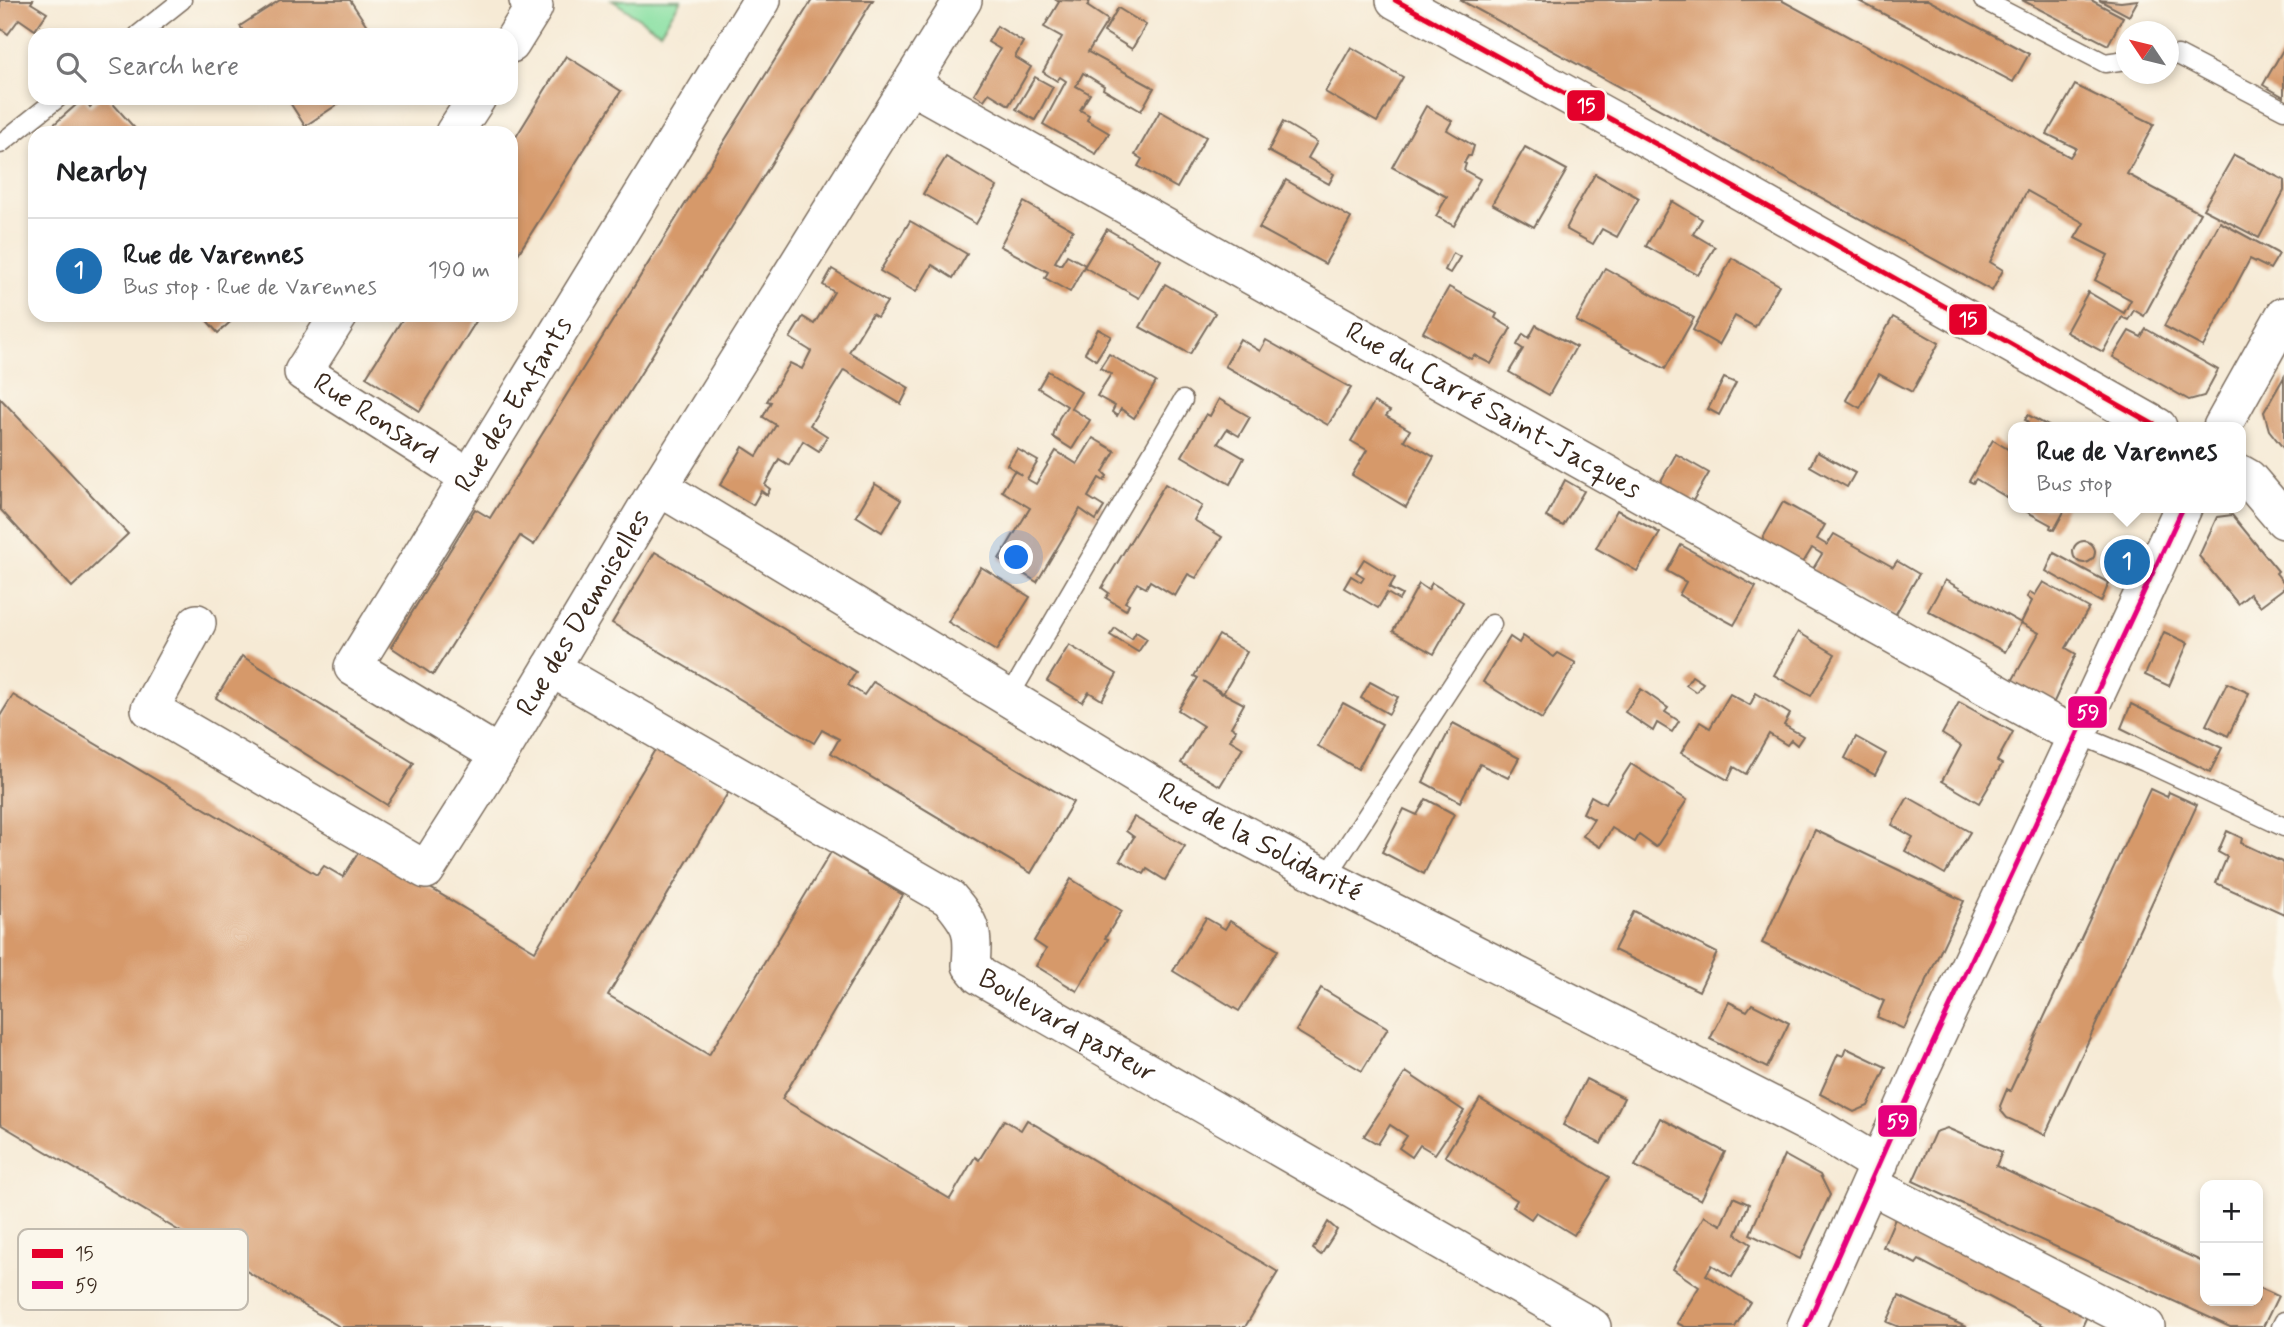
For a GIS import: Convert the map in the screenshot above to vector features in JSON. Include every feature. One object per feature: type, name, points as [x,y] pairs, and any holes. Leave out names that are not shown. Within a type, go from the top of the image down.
[{"type":"street","points":[[518,33],[534,7],[528,0]]},
{"type":"street","name":"Rue des Enfants","points":[[499,755],[354,667],[762,0]]},
{"type":"street","name":"Rue des Demoiselles","points":[[197,623],[150,709],[426,870],[499,755],[659,487],[963,0]]},
{"type":"street","points":[[1395,0],[2149,422]]},
{"type":"street","name":"Rue du Carré Saint-Jacques","points":[[911,85],[2041,718],[2077,734]]},
{"type":"street","points":[[459,126],[472,105]]},
{"type":"street","points":[[2225,422],[2284,316]]},
{"type":"street","name":"Rue Ronsard","points":[[335,322],[303,372],[470,478]]},
{"type":"street","points":[[2246,477],[2284,520]]},
{"type":"street","name":"Rue de la Solidarité","points":[[659,487],[1166,793],[1326,878],[1823,1131],[1874,1175],[2146,1327]]},
{"type":"street","points":[[1806,1327],[1924,1062],[2181,513]]},
{"type":"street","name":"Boulevard pasteur","points":[[551,668],[949,898],[968,920],[974,940],[971,965],[979,976],[1592,1327]]},
{"type":"lane","points":[[147,28],[182,0]]},
{"type":"lane","points":[[1983,0],[2105,62],[2116,61]]},
{"type":"lane","points":[[2179,56],[2284,110]]},
{"type":"lane","points":[[0,144],[49,105]]},
{"type":"lane","points":[[1009,697],[1183,400]]},
{"type":"lane","points":[[1326,878],[1492,624]]},
{"type":"lane","points":[[2077,734],[2145,762],[2284,827]]},
{"type":"lane","points":[[2281,1327],[2284,1321]]},
{"type":"green space","points":[[612,0],[681,0],[660,32]]},
{"type":"building","points":[[0,0],[33,0],[31,3],[47,13],[36,28],[19,19],[8,34],[0,28]]},
{"type":"building","points":[[280,0],[350,0],[368,28],[241,28],[240,26]]},
{"type":"building","points":[[812,0],[873,0],[534,545],[520,536],[433,675],[391,647],[475,509],[490,518]]},
{"type":"building","points":[[1056,0],[1090,1],[1087,6],[1108,20],[1088,52],[1154,88],[1141,111],[1103,89],[1104,86],[1083,73],[1076,86],[1090,94],[1080,110],[1089,115],[1087,120],[1109,133],[1096,154],[1043,124],[1066,81],[1060,77],[1057,81],[1043,72],[1062,37],[1044,27],[1059,2]]},
{"type":"building","points":[[1460,0],[1781,0],[2070,157],[2076,148],[2047,134],[2075,85],[2154,124],[2127,174],[2200,213],[2144,316],[2134,310],[2128,320],[2122,317],[2103,352],[2066,332],[2088,292],[2124,313],[2131,300],[2095,280],[2108,255],[2075,238],[2084,223],[2027,191],[1990,262],[2003,270],[1992,291]]},
{"type":"building","points":[[1857,0],[1928,0],[2029,54],[2013,82]]},
{"type":"building","points":[[2022,0],[2091,0],[2123,17],[2121,21],[2116,21],[2116,30],[2108,45]]},
{"type":"building","points":[[2099,0],[2121,2],[2138,0],[2129,16]]},
{"type":"building","points":[[1118,8],[1146,25],[1132,49],[1104,32]]},
{"type":"building","points":[[997,26],[1023,42],[1015,57],[1031,67],[1009,105],[989,93],[984,100],[974,94],[1000,49],[988,42]]},
{"type":"building","points":[[1351,47],[1403,77],[1377,122],[1325,92]]},
{"type":"building","points":[[2284,48],[2284,97],[2263,85]]},
{"type":"building","points":[[566,56],[621,91],[518,254],[518,134]]},
{"type":"building","points":[[1035,77],[1053,87],[1035,120],[1016,109]]},
{"type":"building","points":[[76,105],[114,105],[133,126],[52,126]]},
{"type":"building","points":[[292,105],[336,105],[305,126]]},
{"type":"building","points":[[1426,106],[1452,121],[1447,130],[1474,146],[1471,156],[1468,156],[1464,163],[1464,170],[1480,179],[1454,226],[1436,216],[1447,197],[1392,167]]},
{"type":"building","points":[[1160,111],[1206,137],[1177,188],[1138,166],[1142,159],[1135,155]]},
{"type":"building","points":[[1283,122],[1317,142],[1308,158],[1334,174],[1329,184],[1268,151]]},
{"type":"building","points":[[1525,147],[1567,170],[1534,227],[1492,204]]},
{"type":"building","points":[[2234,155],[2284,180],[2284,191],[2259,238],[2203,209]]},
{"type":"building","points":[[946,157],[997,187],[976,224],[923,194]]},
{"type":"building","points":[[1595,174],[1639,198],[1617,237],[1602,229],[1593,244],[1566,229]]},
{"type":"building","points":[[1286,180],[1351,218],[1325,264],[1259,228]]},
{"type":"building","points":[[1672,201],[1702,219],[1693,234],[1715,247],[1698,275],[1646,246]]},
{"type":"building","points":[[1024,202],[1073,230],[1055,262],[1061,265],[1067,255],[1085,265],[1070,292],[1045,278],[1048,272],[1000,246]]},
{"type":"building","points":[[910,221],[967,254],[953,278],[932,265],[916,292],[880,271]]},
{"type":"building","points":[[2220,222],[2279,254],[2270,269],[2250,259],[2203,347],[2164,326]]},
{"type":"building","points":[[1107,229],[1161,260],[1139,298],[1084,267]]},
{"type":"building","points":[[1453,253],[1460,257],[1450,273],[1445,270]]},
{"type":"building","points":[[1732,258],[1779,285],[1755,327],[1735,316],[1719,345],[1693,330]]},
{"type":"building","points":[[1605,268],[1694,318],[1665,369],[1576,321]]},
{"type":"building","points":[[832,269],[887,302],[877,317],[872,314],[849,352],[909,388],[901,404],[844,370],[810,425],[827,436],[819,451],[803,441],[789,465],[779,459],[765,485],[770,489],[767,495],[761,491],[753,505],[720,485],[743,447],[757,456],[776,425],[763,417],[771,402],[767,401],[790,363],[802,369],[811,351],[790,338],[803,317],[814,324],[834,292],[823,285]]},
{"type":"building","points":[[1165,284],[1215,313],[1190,354],[1140,327]]},
{"type":"building","points":[[1449,287],[1497,314],[1495,318],[1511,328],[1491,364],[1474,355],[1471,359],[1423,332]]},
{"type":"building","points":[[1893,317],[1939,343],[1912,392],[1879,374],[1860,408],[1846,400]]},
{"type":"building","points":[[208,322],[230,322],[218,333]]},
{"type":"building","points":[[401,322],[476,322],[420,411],[366,377]]},
{"type":"building","points":[[1536,325],[1576,347],[1549,395],[1509,372],[1523,349],[1517,345],[1523,334],[1529,338]]},
{"type":"building","points":[[1098,329],[1111,336],[1096,360],[1085,353]]},
{"type":"building","points":[[2146,329],[2218,370],[2204,396],[2189,400],[2113,357],[2129,331],[2141,337]]},
{"type":"building","points":[[1240,339],[1260,351],[1266,340],[1351,388],[1328,425],[1225,366]]},
{"type":"building","points":[[1109,354],[1156,382],[1134,418],[1121,409],[1117,416],[1112,412],[1115,406],[1097,396],[1111,374],[1100,368]]},
{"type":"building","points":[[1048,371],[1081,392],[1071,408],[1090,420],[1072,449],[1053,437],[1059,418],[1067,406],[1038,388]]},
{"type":"building","points":[[2284,377],[2284,449],[2269,430],[2264,412]]},
{"type":"building","points":[[1724,378],[1736,383],[1719,415],[1708,409]]},
{"type":"building","points":[[0,398],[128,534],[72,587],[0,509]]},
{"type":"building","points":[[1219,399],[1250,417],[1239,436],[1227,429],[1218,443],[1244,458],[1230,484],[1182,456],[1206,414],[1210,416]]},
{"type":"building","points":[[1374,402],[1390,411],[1386,416],[1410,430],[1404,440],[1434,457],[1406,507],[1352,475],[1367,450],[1351,441]]},
{"type":"building","points":[[2028,415],[2041,422],[2028,422],[2025,420]]},
{"type":"building","points":[[1093,438],[1115,451],[1103,472],[1107,476],[1104,481],[1099,478],[1088,497],[1104,507],[1096,520],[1080,509],[1037,582],[999,559],[1030,508],[1002,491],[1014,471],[1022,475],[1007,465],[1017,449],[1038,461],[1027,479],[1036,484],[1056,451],[1077,464]]},
{"type":"building","points":[[1993,440],[2008,449],[2008,498],[1976,479],[1973,483],[1969,481]]},
{"type":"building","points":[[1817,452],[1855,473],[1847,487],[1810,466]]},
{"type":"building","points":[[1676,454],[1709,473],[1691,504],[1658,486]]},
{"type":"building","points":[[1565,480],[1584,491],[1563,526],[1546,517]]},
{"type":"building","points":[[875,484],[901,500],[882,532],[856,516]]},
{"type":"building","points":[[1165,484],[1202,506],[1194,520],[1222,537],[1196,578],[1188,574],[1175,596],[1150,581],[1146,588],[1137,583],[1125,602],[1129,604],[1126,610],[1106,598],[1109,593],[1102,588]]},
{"type":"building","points":[[1783,502],[1825,525],[1817,539],[1827,545],[1834,534],[1893,567],[1897,561],[1919,574],[1894,617],[1811,572],[1822,554],[1812,548],[1801,566],[1760,543]]},
{"type":"building","points":[[1617,510],[1660,533],[1637,571],[1596,548]]},
{"type":"building","points":[[2029,513],[2063,513],[2054,530],[2050,528],[2051,525]]},
{"type":"building","points":[[2232,515],[2278,571],[2276,573],[2284,583],[2284,588],[2260,606],[2250,594],[2238,604],[2199,556],[2217,517]]},
{"type":"building","points":[[2084,541],[2092,544],[2095,552],[2092,560],[2084,563],[2076,560],[2073,552],[2076,544]]},
{"type":"building","points":[[1681,545],[1756,587],[1734,625],[1679,595],[1686,582],[1667,571]]},
{"type":"building","points":[[655,552],[856,672],[848,685],[864,695],[873,682],[1073,802],[1031,873],[831,753],[839,739],[822,730],[814,743],[612,623]]},
{"type":"building","points":[[2054,553],[2109,583],[2101,602],[2046,571]]},
{"type":"building","points":[[1364,559],[1395,578],[1389,588],[1402,595],[1399,600],[1387,593],[1378,608],[1344,588],[1351,576],[1361,582],[1364,577],[1356,572]]},
{"type":"building","points":[[981,567],[1030,597],[996,651],[948,622]]},
{"type":"building","points":[[1945,580],[2021,623],[2005,652],[1928,611]]},
{"type":"building","points":[[2043,582],[2089,608],[2066,648],[2076,654],[2052,706],[2011,683],[2039,633],[2021,623],[2032,601],[2027,597],[2030,592],[2035,595]]},
{"type":"building","points":[[1432,583],[1463,602],[1434,654],[1393,631],[1419,584],[1428,590]]},
{"type":"building","points":[[1115,628],[1132,639],[1136,632],[1147,639],[1138,652],[1110,635]]},
{"type":"building","points":[[1798,632],[1835,654],[1811,696],[1774,675]]},
{"type":"building","points":[[2164,632],[2188,643],[2169,686],[2145,675]]},
{"type":"building","points":[[1219,635],[1247,652],[1223,693],[1244,704],[1231,727],[1236,730],[1230,740],[1243,748],[1220,786],[1181,763],[1203,726],[1178,710],[1198,678],[1194,676]]},
{"type":"building","points":[[1523,636],[1554,657],[1558,653],[1576,663],[1542,719],[1483,682],[1510,637],[1519,643]]},
{"type":"building","points":[[1069,645],[1117,674],[1102,700],[1089,692],[1082,702],[1047,681]]},
{"type":"building","points":[[242,656],[414,763],[387,805],[216,698]]},
{"type":"building","points":[[1692,676],[1703,683],[1696,692],[1686,685]]},
{"type":"building","points":[[1370,682],[1398,697],[1389,714],[1361,698]]},
{"type":"building","points":[[2227,683],[2249,693],[2228,736],[2206,725]]},
{"type":"building","points":[[1641,689],[1668,708],[1665,712],[1679,721],[1672,732],[1657,723],[1653,731],[1625,712]]},
{"type":"building","points":[[1756,693],[1790,714],[1784,725],[1803,736],[1797,745],[1791,740],[1787,745],[1769,734],[1746,774],[1734,767],[1728,780],[1681,753],[1700,722],[1710,728],[1730,694],[1750,705]]},
{"type":"building","points":[[13,695],[317,875],[324,866],[343,877],[362,847],[535,951],[656,748],[729,791],[608,995],[709,1055],[831,852],[903,895],[782,1099],[950,1199],[975,1157],[979,1160],[1004,1120],[1021,1130],[1027,1120],[1278,1272],[1245,1327],[340,1327],[248,1272],[248,1229],[176,1229],[0,1124],[0,716]]},
{"type":"building","points":[[1959,702],[2013,732],[1997,761],[2002,764],[1979,803],[1942,781],[1961,746],[1942,734]]},
{"type":"building","points":[[1343,703],[1382,724],[1358,769],[1318,746]]},
{"type":"building","points":[[2131,704],[2222,748],[2210,772],[2121,728]]},
{"type":"building","points":[[1453,723],[1519,758],[1508,778],[1480,764],[1460,802],[1423,782]]},
{"type":"building","points":[[1856,737],[1886,754],[1875,775],[1845,758]]},
{"type":"building","points":[[1631,764],[1687,800],[1656,847],[1639,835],[1635,842],[1612,828],[1600,847],[1583,836],[1594,819],[1583,813],[1591,796],[1605,804]]},
{"type":"building","points":[[2150,789],[2167,797],[2169,792],[2197,805],[2045,1135],[2007,1118],[2000,1106],[2007,1089],[2010,1091]]},
{"type":"building","points":[[1908,797],[1970,832],[1945,874],[1905,851],[1913,837],[1892,825]]},
{"type":"building","points":[[1426,799],[1454,814],[1424,874],[1382,852],[1404,809],[1417,815]]},
{"type":"building","points":[[1134,817],[1185,846],[1165,880],[1147,869],[1144,874],[1120,860],[1134,837],[1126,831]]},
{"type":"building","points":[[1815,830],[1964,901],[1904,1029],[1877,1017],[1884,1001],[1762,943]]},
{"type":"building","points":[[2227,831],[2242,838],[2241,843],[2284,863],[2284,914],[2216,883],[2227,857],[2218,852]]},
{"type":"building","points":[[1071,879],[1122,911],[1077,991],[1036,966],[1046,949],[1034,941]]},
{"type":"building","points":[[1634,911],[1717,953],[1699,991],[1614,950]]},
{"type":"building","points":[[1206,918],[1225,929],[1230,921],[1278,950],[1239,1011],[1173,971]]},
{"type":"building","points":[[1321,988],[1388,1028],[1362,1071],[1296,1031]]},
{"type":"building","points":[[1729,1002],[1747,1011],[1752,1004],[1789,1023],[1767,1068],[1710,1039]]},
{"type":"building","points":[[1846,1048],[1886,1067],[1868,1106],[1854,1112],[1820,1094],[1838,1054],[1843,1056]]},
{"type":"building","points":[[1406,1072],[1464,1111],[1435,1154],[1420,1145],[1412,1157],[1399,1148],[1407,1136],[1390,1125],[1378,1144],[1364,1136]]},
{"type":"building","points":[[1586,1079],[1624,1098],[1601,1144],[1563,1125]]},
{"type":"building","points":[[1480,1099],[1609,1177],[1574,1235],[1536,1212],[1531,1219],[1513,1207],[1517,1200],[1445,1156]]},
{"type":"building","points":[[1660,1118],[1725,1152],[1701,1200],[1635,1166]]},
{"type":"building","points":[[1947,1128],[2002,1152],[1996,1166],[2200,1261],[2200,1306],[2263,1306],[2263,1289],[2278,1296],[2263,1327],[2230,1327],[1913,1181],[1935,1132]]},
{"type":"building","points":[[1784,1155],[1820,1175],[1830,1195],[1800,1259],[1750,1234]]},
{"type":"building","points":[[1733,1197],[1749,1204],[1736,1234],[1751,1244],[1732,1277],[1712,1265],[1706,1275],[1750,1302],[1735,1327],[1685,1327],[1677,1323],[1699,1287],[1673,1269],[1704,1216],[1721,1225]]},
{"type":"building","points":[[1897,1214],[2089,1312],[2082,1327],[2046,1327],[1919,1260],[1916,1264],[1883,1247]]},
{"type":"building","points":[[1328,1222],[1337,1230],[1321,1255],[1313,1249]]},
{"type":"building","points":[[1899,1296],[1966,1327],[1899,1327],[1887,1322]]},
{"type":"transit line","name":"15","points":[[1395,0],[1705,171],[2149,422]]},
{"type":"transit line","name":"59","points":[[1806,1327],[1918,1075],[2181,513]]},
{"type":"place","name":"Rue de Varennes","points":[[2127,562]]}]
